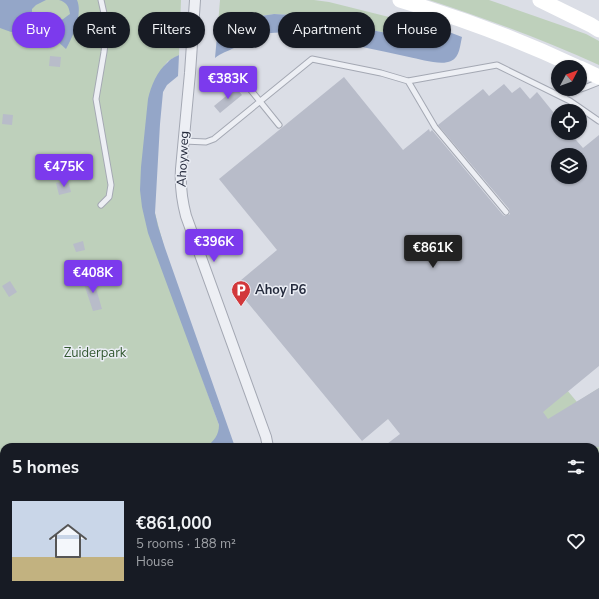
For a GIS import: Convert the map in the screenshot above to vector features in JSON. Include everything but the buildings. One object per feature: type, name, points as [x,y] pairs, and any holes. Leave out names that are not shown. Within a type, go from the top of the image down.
[{"type":"main road","points":[[400,0],[443,13],[516,40],[561,60]]},
{"type":"main road","points":[[540,0],[599,30]]},
{"type":"main road","points":[[587,71],[599,77]]},
{"type":"street","name":"Ahoyweg","points":[[195,0],[180,181],[184,211],[267,443]]},
{"type":"lane","points":[[101,0],[107,27],[96,99],[111,186],[109,197],[101,205]]},
{"type":"lane","points":[[184,141],[206,142],[214,139],[312,59],[381,73],[408,81],[497,65],[551,92]]},
{"type":"lane","points":[[241,78],[279,125]]},
{"type":"lane","points":[[408,81],[435,127],[506,212]]},
{"type":"lane","points":[[587,87],[599,82]]},
{"type":"lane","points":[[560,96],[599,121]]},
{"type":"green space","name":"Zuiderpark","points":[[0,0],[181,0],[181,12],[138,12],[138,48],[179,48],[179,55],[168,61],[164,66],[152,202],[190,344],[219,425],[224,443],[0,443]]},
{"type":"green space","points":[[220,0],[314,0],[329,2],[369,12],[278,12],[278,14],[270,15],[270,12],[219,12]]},
{"type":"green space","points":[[429,0],[489,0],[586,34],[599,41],[599,65],[515,30]]},
{"type":"green space","points":[[375,14],[383,16],[383,32],[375,31]]},
{"type":"green space","points":[[562,384],[577,402],[599,388],[599,443],[490,443]]},
{"type":"water","points":[[0,0],[46,0],[36,5],[32,9],[32,12],[12,12],[12,32],[0,28]]},
{"type":"water","points":[[59,0],[77,0],[79,12],[73,12],[73,33],[66,49],[65,17],[70,14],[67,5]]},
{"type":"water","points":[[278,14],[278,33],[270,33],[270,15]]},
{"type":"water","points":[[375,31],[383,32],[383,48],[451,48],[451,33],[462,37],[459,50],[454,59],[442,63],[430,62],[367,48],[375,48]]},
{"type":"water","points":[[216,48],[233,48],[222,53],[215,58]]},
{"type":"water","points":[[179,55],[178,76],[167,85],[163,92],[155,213],[165,248],[234,443],[210,443],[216,438],[219,425],[148,233],[142,207],[140,190],[141,167],[148,99],[158,74],[170,60]]},
{"type":"place","name":"Ahoy P6","points":[[241,307]]}]
